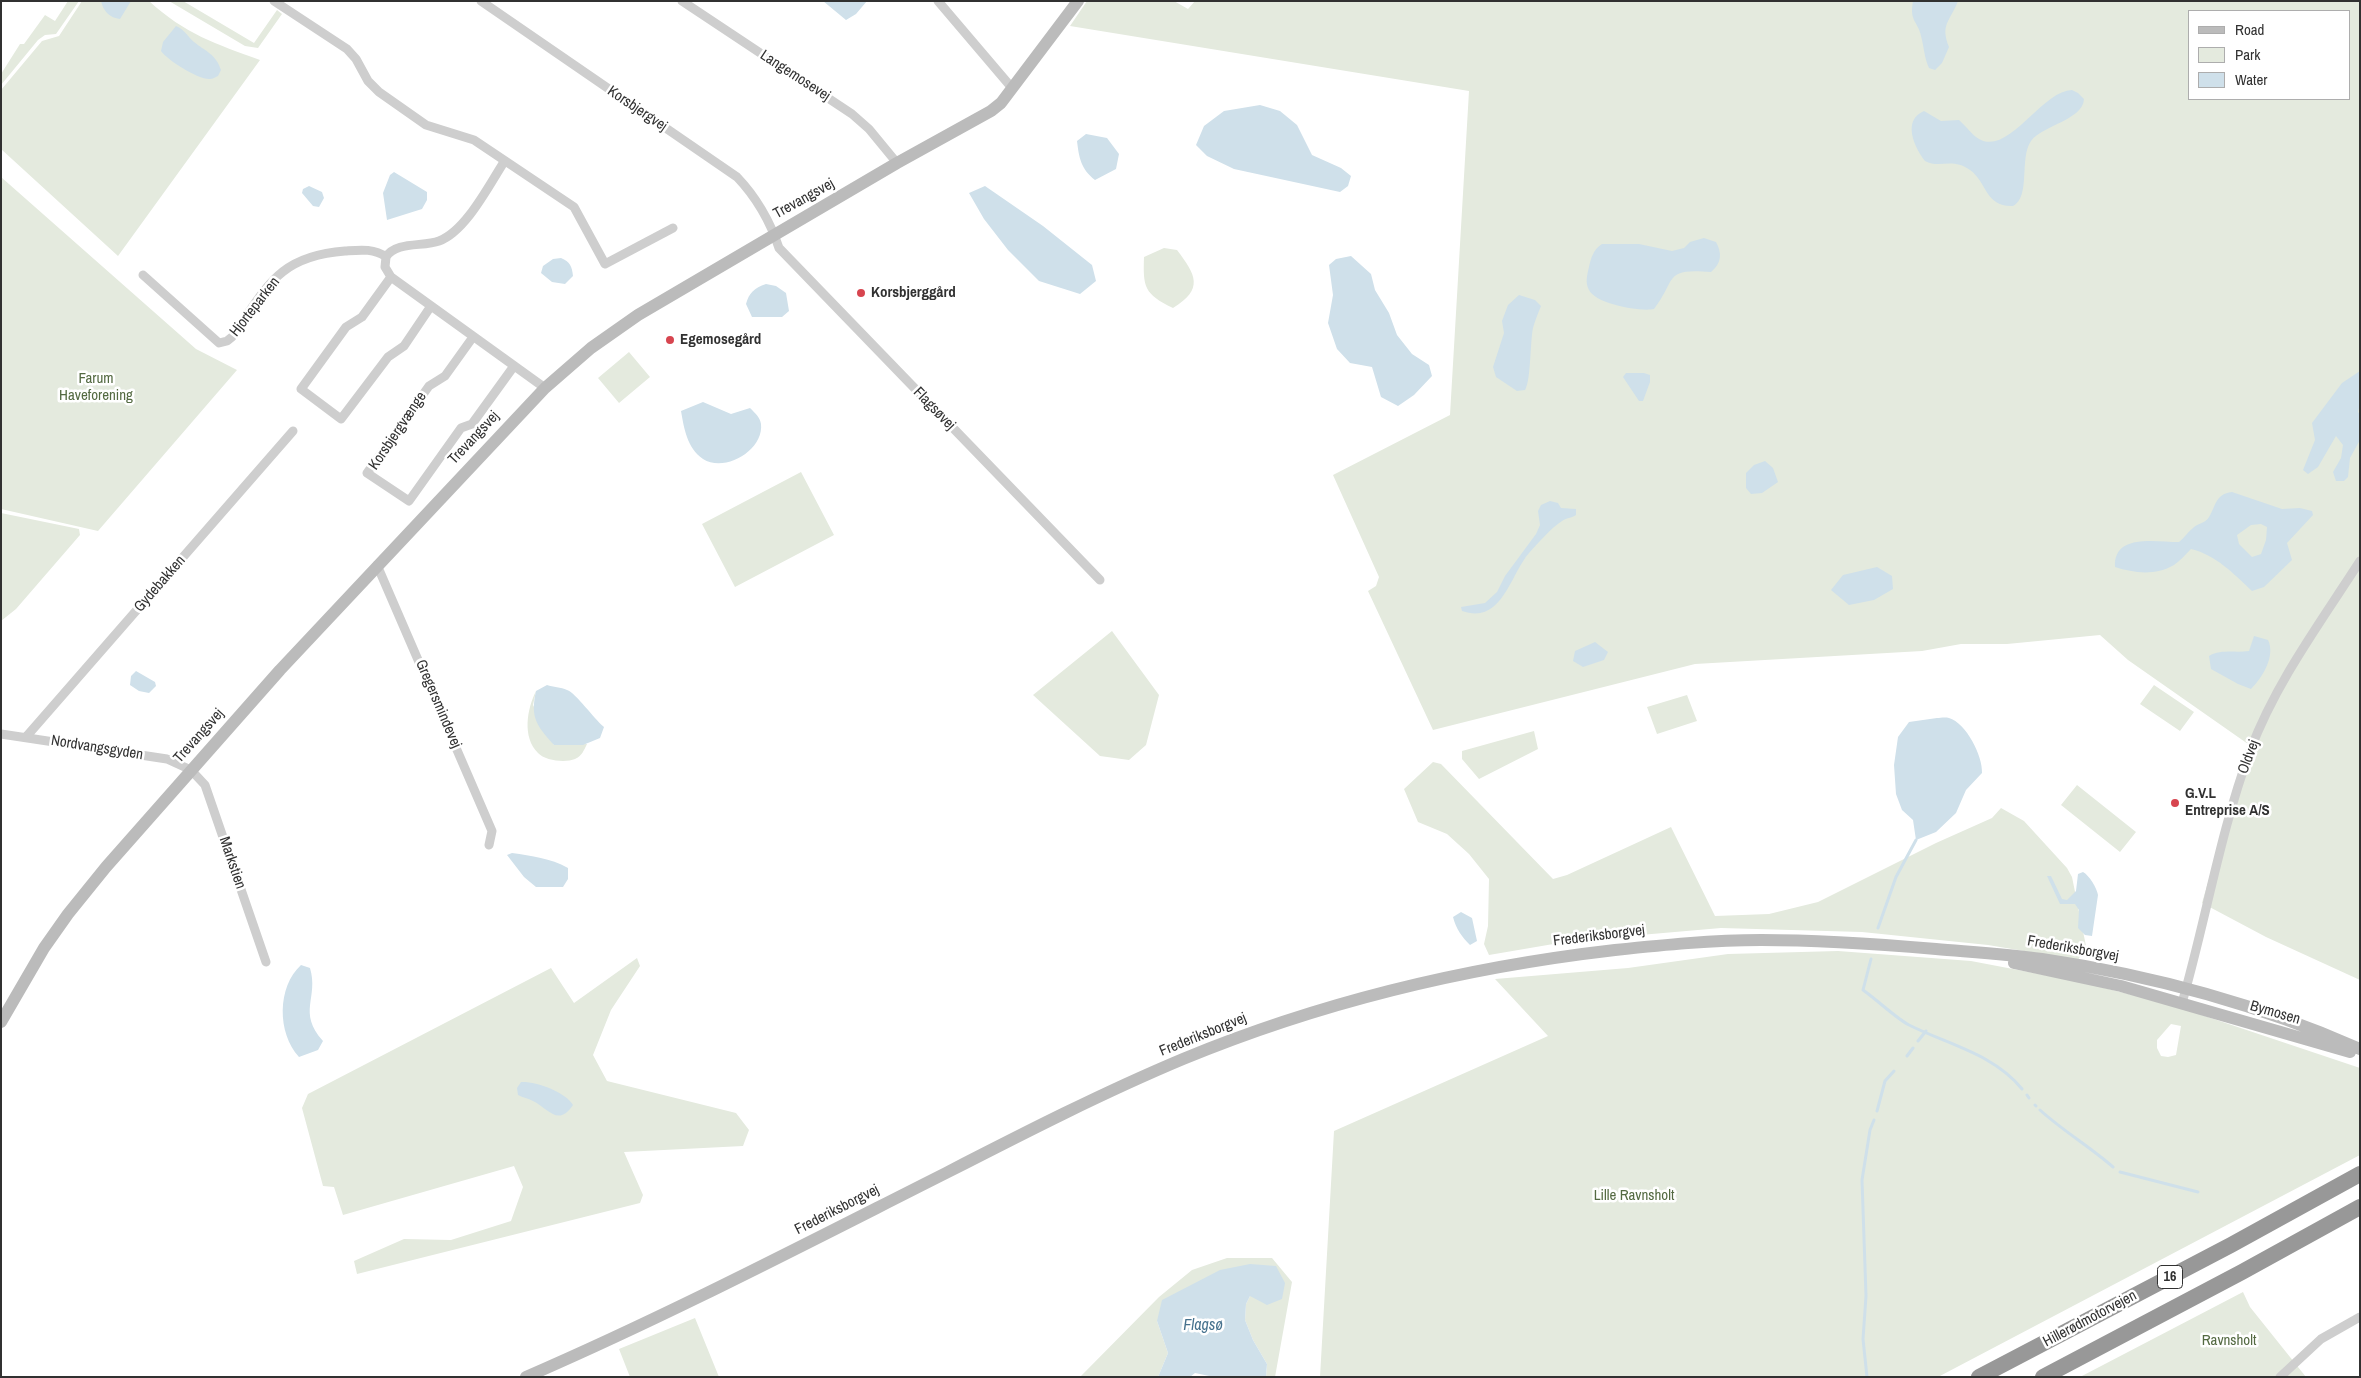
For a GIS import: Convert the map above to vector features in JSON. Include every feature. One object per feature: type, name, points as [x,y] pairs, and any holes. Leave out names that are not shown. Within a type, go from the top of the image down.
[{"type":"highway","name":"Hillerødmotorvejen","points":[[1979,1377],[2231,1245],[2360,1174]]},
{"type":"highway","name":"Hillerødmotorvejen","points":[[2043,1377],[2242,1272],[2360,1207]]},
{"type":"street","points":[[274,1],[347,49],[356,59],[368,81],[379,92],[426,125],[474,140],[504,162],[574,207],[605,264],[673,228]]},
{"type":"street","name":"Korsbjergvej","points":[[481,1],[737,177],[756,199],[774,234]]},
{"type":"street","name":"Langemosevej","points":[[682,1],[852,114],[869,129],[897,163]]},
{"type":"street","points":[[938,1],[1012,88]]},
{"type":"street","name":"Trevangsvej","points":[[1,1022],[44,948],[68,914],[191,770],[377,565],[545,388],[591,348],[638,315],[774,234],[991,111],[1001,103],[1078,1]]},
{"type":"street","points":[[504,162],[457,229],[440,241],[419,246],[394,248],[386,257],[385,267],[391,277],[545,388]]},
{"type":"street","name":"Flagsøvej","points":[[774,234],[779,248],[1100,580]]},
{"type":"street","name":"Hjorteparken","points":[[143,275],[219,343],[223,343],[232,337],[273,280],[288,267],[302,259],[324,253],[363,250],[379,252],[386,257]]},
{"type":"street","points":[[391,277],[362,316],[346,327],[301,389],[341,419],[388,357],[404,346],[431,306]]},
{"type":"street","name":"Korsbjergvænge","points":[[473,337],[445,376],[429,386],[367,472],[409,501],[461,428],[472,424],[514,366]]},
{"type":"street","name":"Gydebakken","points":[[26,737],[294,431]]},
{"type":"street","name":"Oldvej","points":[[2182,1003],[2234,797],[2251,750],[2271,703],[2302,648],[2360,561]]},
{"type":"street","name":"Gregersmindevej","points":[[377,565],[492,831],[489,845]]},
{"type":"street","name":"Nordvangsgyden","points":[[1,734],[167,759],[191,770]]},
{"type":"street","name":"Markstien","points":[[191,770],[205,784],[266,962]]},
{"type":"street","name":"Frederiksborgvej","points":[[526,1377],[704,1295],[1095,1098],[1184,1059],[1253,1032],[1362,998],[1455,974],[1557,957],[1669,944],[1767,940],[1864,943],[2042,959],[2118,973],[2185,990]]},
{"type":"street","name":"Frederiksborgvej","points":[[1953,950],[2121,986],[2182,1003]]},
{"type":"street","name":"Bymosen","points":[[2185,990],[2261,1011],[2326,1034],[2360,1049]]},
{"type":"street","name":"Bymosen","points":[[2182,1003],[2360,1056]]},
{"type":"street","points":[[2280,1377],[2321,1339],[2360,1317]]},
{"type":"green space","points":[[68,1],[79,1],[56,34],[45,35],[38,40],[1,85],[1,74],[20,44],[24,44],[45,15],[55,21]]},
{"type":"green space","points":[[82,1],[149,1],[188,30],[215,43],[260,60],[118,256],[1,149],[1,90],[42,41],[59,36]]},
{"type":"green space","points":[[169,1],[183,1],[254,43],[277,10],[282,14],[258,48],[245,46]]},
{"type":"green space","points":[[1087,1],[1174,1],[1188,9],[1195,1],[2360,1],[2360,980],[2266,937],[2202,903],[2248,744],[2128,660],[2100,635],[2007,644],[1961,644],[1922,651],[1695,664],[1433,730],[1368,591],[1376,586],[1379,577],[1333,475],[1450,415],[1469,91],[1070,26]]},
{"type":"green space","name":"Farum Haveforening","points":[[1,177],[196,349],[237,370],[98,531],[1,509]]},
{"type":"green space","points":[[1164,248],[1177,250],[1189,267],[1194,281],[1193,288],[1189,294],[1173,308],[1151,294],[1145,283],[1144,257]]},
{"type":"green space","points":[[629,352],[650,377],[619,403],[598,378]]},
{"type":"green space","points":[[801,472],[834,535],[735,587],[702,524]]},
{"type":"green space","points":[[1,513],[79,529],[80,535],[16,609],[1,621]]},
{"type":"green space","points":[[1112,631],[1159,695],[1146,745],[1129,760],[1100,756],[1033,695]]},
{"type":"green space","points":[[2154,685],[2194,712],[2180,731],[2140,704]]},
{"type":"green space","points":[[536,691],[533,705],[554,745],[587,744],[577,758],[566,761],[545,758],[533,746],[528,731],[528,714]]},
{"type":"green space","points":[[1687,695],[1697,721],[1657,734],[1647,707]]},
{"type":"green space","points":[[1534,731],[1538,749],[1479,779],[1462,759],[1462,751]]},
{"type":"green space","points":[[1433,762],[1441,764],[1553,879],[1567,875],[1671,827],[1715,916],[1769,914],[1818,902],[1936,843],[1992,818],[2001,808],[2024,821],[2067,868],[2072,877],[2086,946],[2078,960],[1988,945],[1862,932],[1721,928],[1571,941],[1489,955],[1484,944],[1488,926],[1489,879],[1469,854],[1447,834],[1418,822],[1404,789]]},
{"type":"green space","points":[[2077,785],[2136,832],[2120,852],[2061,805]]},
{"type":"green space","name":"Lille Ravnsholt","points":[[1838,951],[1971,961],[2076,981],[2169,1004],[2360,1068],[2360,1155],[1938,1377],[1320,1377],[1334,1131],[1548,1036],[1495,979],[1628,968],[1728,954]],"holes":[[[2171,1024],[2181,1026],[2176,1055],[2161,1056],[2157,1048],[2157,1040]]]},
{"type":"green space","points":[[637,958],[640,966],[611,1010],[593,1055],[607,1081],[736,1113],[749,1130],[743,1146],[624,1152],[643,1195],[640,1203],[357,1274],[354,1261],[404,1239],[451,1240],[511,1221],[523,1187],[514,1166],[343,1215],[334,1187],[323,1186],[302,1108],[308,1094],[551,968],[574,1003]]},
{"type":"green space","points":[[1227,1258],[1272,1258],[1292,1282],[1275,1377],[1266,1377],[1267,1364],[1253,1340],[1245,1320],[1246,1304],[1250,1296],[1285,1283],[1157,1321],[1168,1353],[1158,1377],[1080,1377],[1159,1297],[1192,1270]]},
{"type":"green space","name":"Ravnsholt","points":[[2243,1292],[2250,1307],[2306,1377],[2080,1377]]},
{"type":"green space","points":[[695,1318],[719,1377],[630,1377],[619,1349]]},
{"type":"water","points":[[101,1],[131,1],[120,19],[108,13],[103,8]]},
{"type":"water","points":[[823,1],[867,1],[856,14],[846,20]]},
{"type":"water","points":[[1913,1],[1958,1],[1947,23],[1945,33],[1949,47],[1942,63],[1935,70],[1929,68],[1926,60],[1920,31],[1912,13]]},
{"type":"water","points":[[176,26],[213,56],[221,70],[218,76],[210,79],[191,73],[164,55],[161,51],[163,42]]},
{"type":"water","points":[[2072,90],[2084,99],[2082,106],[2070,117],[2037,135],[2031,141],[2026,157],[2022,194],[2013,206],[2004,205],[1992,198],[1976,175],[1964,166],[1936,164],[1925,161],[1914,141],[1912,134],[1913,121],[1917,115],[1924,111],[1941,121],[1959,120],[1976,137],[1990,142],[2002,139],[2060,93]]},
{"type":"water","points":[[1260,105],[1280,111],[1297,125],[1312,155],[1341,168],[1351,176],[1348,186],[1340,192],[1234,169],[1207,156],[1196,145],[1204,126],[1224,111]]},
{"type":"water","points":[[1086,134],[1107,138],[1119,154],[1116,169],[1095,180],[1084,167],[1079,153],[1077,141]]},
{"type":"water","points":[[394,172],[427,192],[427,200],[422,209],[387,220],[383,193],[390,175]]},
{"type":"water","points":[[309,186],[322,192],[324,198],[319,207],[313,206],[302,193],[303,189]]},
{"type":"water","points":[[985,186],[1043,226],[1092,265],[1096,281],[1080,294],[1039,281],[1008,250],[984,219],[969,193]]},
{"type":"water","points":[[1704,238],[1716,242],[1719,250],[1720,258],[1715,269],[1711,272],[1696,271],[1678,274],[1669,283],[1654,309],[1647,310],[1619,306],[1600,299],[1589,290],[1587,276],[1592,257],[1596,249],[1602,244],[1639,244],[1672,251],[1684,248],[1690,242]]},
{"type":"water","points":[[1351,256],[1371,274],[1375,290],[1389,313],[1397,335],[1412,354],[1429,365],[1432,376],[1414,395],[1398,406],[1381,397],[1372,367],[1350,363],[1337,349],[1328,323],[1333,295],[1329,265],[1336,259]]},
{"type":"water","points":[[561,258],[567,261],[573,273],[573,276],[565,284],[552,282],[541,273],[543,266],[553,259]]},
{"type":"water","points":[[766,284],[776,286],[786,293],[789,311],[782,317],[752,317],[746,304],[747,300],[753,291]]},
{"type":"water","points":[[1519,295],[1535,300],[1541,306],[1533,328],[1527,385],[1525,390],[1517,391],[1496,377],[1493,367],[1504,333],[1502,321],[1508,305]]},
{"type":"water","points":[[2360,371],[2360,404],[2358,412],[2360,414],[2360,440],[2350,458],[2348,477],[2344,481],[2336,481],[2333,472],[2341,458],[2343,445],[2336,436],[2318,467],[2308,474],[2303,470],[2315,440],[2312,423],[2342,383]]},
{"type":"water","points":[[1626,373],[1650,375],[1650,382],[1643,401],[1639,401],[1623,377]]},
{"type":"water","points":[[703,402],[731,414],[750,408],[754,412],[761,424],[760,434],[750,450],[732,461],[712,463],[703,459],[693,449],[687,437],[681,411]]},
{"type":"water","points":[[1765,461],[1773,468],[1778,482],[1762,493],[1751,494],[1746,488],[1746,473],[1754,465]]},
{"type":"water","points":[[2232,492],[2282,509],[2300,508],[2312,511],[2313,515],[2287,543],[2292,560],[2264,587],[2252,591],[2217,560],[2191,549],[2174,565],[2159,571],[2137,572],[2115,567],[2116,556],[2128,544],[2148,541],[2179,542],[2195,526],[2207,519],[2219,498],[2226,493]],"holes":[[[2261,524],[2267,527],[2266,540],[2261,554],[2252,557],[2239,544],[2237,535],[2251,525]]]},
{"type":"water","points":[[1550,501],[1558,503],[1561,508],[1576,509],[1576,515],[1558,524],[1529,553],[1496,605],[1487,611],[1476,613],[1462,611],[1461,607],[1485,603],[1497,592],[1505,576],[1536,534],[1540,525],[1538,511],[1541,505]]},
{"type":"water","points":[[1877,567],[1892,576],[1893,589],[1874,600],[1849,605],[1831,590],[1843,575]]},
{"type":"water","points":[[2254,636],[2268,640],[2270,653],[2267,666],[2251,689],[2211,669],[2209,656],[2223,652],[2249,651]]},
{"type":"water","points":[[1595,642],[1608,652],[1604,660],[1583,667],[1573,661],[1575,651]]},
{"type":"water","points":[[136,671],[155,682],[156,686],[149,693],[139,691],[130,685],[131,676]]},
{"type":"water","points":[[547,685],[565,689],[575,696],[604,727],[600,738],[583,745],[554,745],[539,727],[534,708],[536,691]]},
{"type":"water","points":[[1947,718],[1955,721],[1967,733],[1980,758],[1982,773],[1966,790],[1956,813],[1936,832],[1916,840],[1913,820],[1902,810],[1896,794],[1894,765],[1898,737],[1909,722]]},
{"type":"water","points":[[512,853],[541,858],[568,868],[568,879],[563,887],[536,887],[524,877],[507,855]]},
{"type":"water","points":[[2083,872],[2092,882],[2098,895],[2092,936],[2085,935],[2078,928],[2079,910],[2075,904],[2060,904],[2047,876],[2051,876],[2062,899],[2067,900],[2076,891],[2078,874]]},
{"type":"water","points":[[1461,912],[1472,918],[1477,941],[1470,945],[1460,933],[1453,917]]},
{"type":"water","points":[[301,965],[310,968],[312,979],[311,1022],[323,1041],[318,1050],[299,1057],[287,1036],[283,1010],[287,985]]},
{"type":"water","points":[[521,1082],[534,1083],[550,1088],[564,1096],[573,1105],[563,1115],[553,1114],[533,1101],[518,1095],[517,1088]]},
{"type":"water","name":"Flagsø","points":[[1250,1264],[1276,1266],[1285,1283],[1282,1299],[1267,1305],[1250,1296],[1246,1304],[1245,1320],[1253,1340],[1267,1364],[1266,1377],[1214,1377],[1195,1373],[1190,1377],[1158,1377],[1168,1353],[1157,1321],[1162,1300],[1220,1270]]},
{"type":"waterway","points":[[1878,928],[1896,877],[1916,840]]},
{"type":"waterway","points":[[1871,959],[1863,990],[1909,1025],[1970,1051],[1998,1067],[2022,1089]]},
{"type":"waterway","points":[[1918,1041],[1926,1031]]},
{"type":"waterway","points":[[1907,1056],[1913,1048]]},
{"type":"waterway","points":[[1877,1111],[1885,1081],[1894,1071]]},
{"type":"waterway","points":[[2040,1110],[2113,1167]]},
{"type":"waterway","points":[[1867,1377],[1863,1339],[1866,1296],[1862,1180],[1870,1130],[1874,1120]]},
{"type":"waterway","points":[[2120,1172],[2198,1192]]},
{"type":"place","name":"Korsbjerggård","points":[[861,293]]},
{"type":"place","name":"Egemosegård","points":[[670,340]]},
{"type":"place","name":"G.V.L Entreprise A/S","points":[[2175,803]]}]
